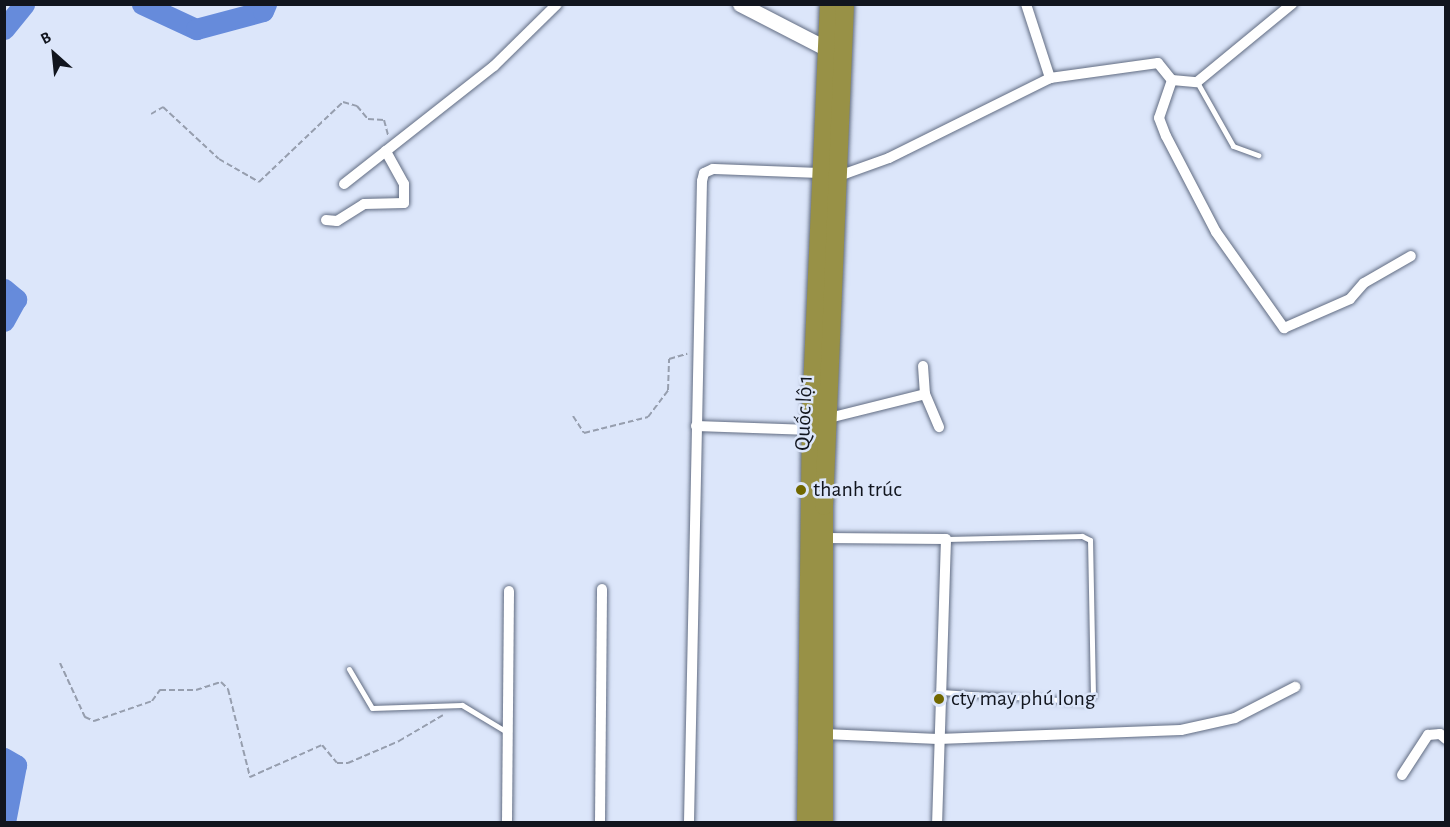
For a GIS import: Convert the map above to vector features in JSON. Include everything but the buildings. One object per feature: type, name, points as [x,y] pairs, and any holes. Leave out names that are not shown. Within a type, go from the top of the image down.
[{"type":"highway","name":"Quốc lộ 1","points":[[824,822],[824,538],[829,418],[827,49],[830,4]]},
{"type":"highway","name":"Quốc lộ 1","points":[[806,822],[811,430],[828,175],[845,4]]},
{"type":"street","points":[[344,184],[494,66],[557,4]]},
{"type":"street","points":[[740,4],[827,49]]},
{"type":"street","points":[[1026,4],[1050,78]]},
{"type":"street","points":[[689,822],[696,426],[705,173],[713,169],[828,175],[889,158],[1050,78],[1158,63],[1172,80],[1197,82],[1292,4]]},
{"type":"street","points":[[1172,80],[1159,118],[1166,136],[1216,232],[1284,328],[1350,299],[1364,283],[1411,256]]},
{"type":"street","points":[[326,219],[337,221],[364,204],[404,203],[404,184],[386,151]]},
{"type":"street","points":[[923,366],[925,394],[939,427]]},
{"type":"street","points":[[829,418],[925,394]]},
{"type":"street","points":[[696,426],[811,430]]},
{"type":"street","points":[[824,538],[946,539],[937,822]]},
{"type":"street","points":[[600,822],[602,589]]},
{"type":"street","points":[[507,822],[509,591]]},
{"type":"street","points":[[824,734],[938,739],[1201,728],[1235,718],[1295,687]]},
{"type":"street","points":[[1402,775],[1428,735],[1440,734],[1446,739]]},
{"type":"lane","points":[[1197,82],[1233,146],[1258,155]]},
{"type":"lane","points":[[941,692],[1086,702],[1092,695],[1093,545],[1090,540],[1082,536],[946,539]]},
{"type":"lane","points":[[349,669],[372,708],[462,705],[507,732]]},
{"type":"path","points":[[151,114],[163,106],[219,159],[259,182],[343,102],[357,106],[368,119],[384,120],[389,136],[398,141]]},
{"type":"path","points":[[573,416],[584,433],[648,417],[668,390],[669,359],[699,352]]},
{"type":"path","points":[[60,663],[85,717],[94,721],[152,701],[160,690],[196,690],[221,682],[228,689],[250,777],[322,745],[337,763],[348,764],[430,725],[454,705]]},
{"type":"waterway","points":[[4,29],[24,4]]},
{"type":"waterway","points":[[142,4],[196,29],[263,11],[266,4]]},
{"type":"waterway","points":[[4,289],[16,299],[4,321]]},
{"type":"waterway","points":[[4,758],[16,765],[5,822]]},
{"type":"place","name":"thanh trúc","points":[[801,490]]},
{"type":"place","name":"cty may phú long","points":[[939,699]]}]
